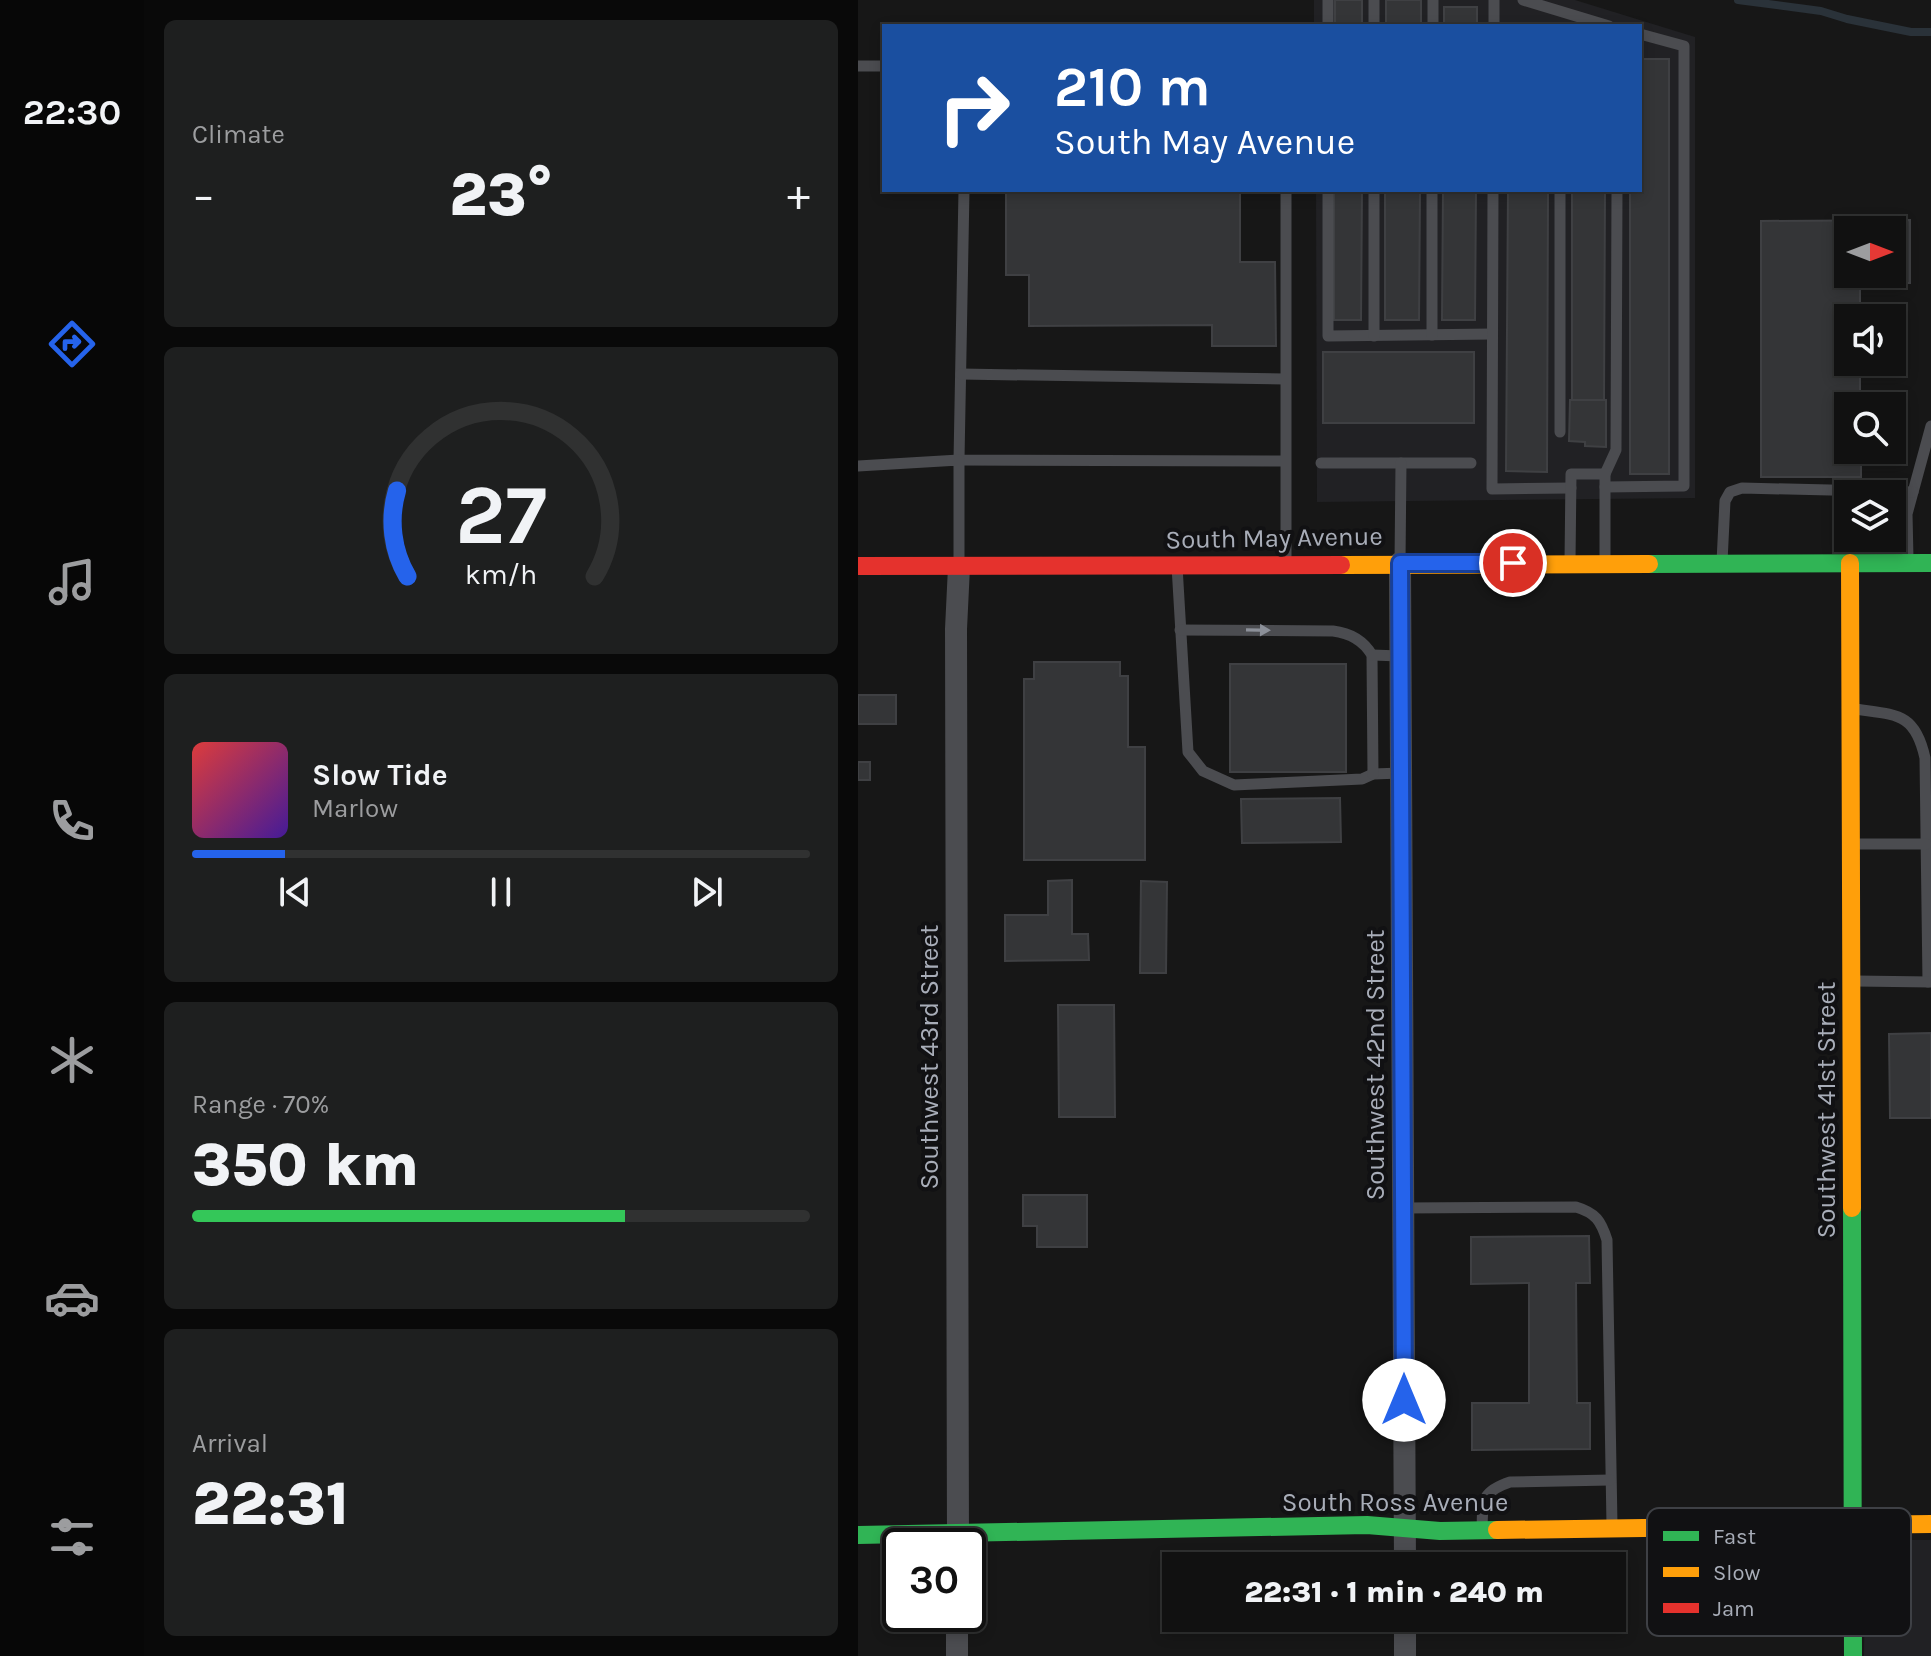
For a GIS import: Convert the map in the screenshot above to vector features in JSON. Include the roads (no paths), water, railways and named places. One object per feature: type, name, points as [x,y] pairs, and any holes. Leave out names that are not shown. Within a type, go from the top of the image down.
[{"type":"street","name":"Southwest 42nd Street","points":[[1400,563],[1405,1552]]},
{"type":"street","name":"Southwest 41st Street","points":[[1850,563],[1853,1508]]},
{"type":"street","name":"South May Avenue","points":[[858,566],[1931,563]]},
{"type":"street","name":"Southwest 43rd Street","points":[[958,1528],[956,629],[959,567]]},
{"type":"street","name":"South Ross Avenue","points":[[986,1539],[1367,1525],[1440,1531],[1647,1527]]},
{"type":"street","name":"South Ross Avenue","points":[[858,1535],[882,1536]]},
{"type":"street","points":[[957,1632],[957,1656]]},
{"type":"street","points":[[1405,1632],[1405,1656]]},
{"type":"lane","points":[[1328,0],[1328,24]]},
{"type":"lane","points":[[1374,0],[1374,24]]},
{"type":"lane","points":[[1433,0],[1433,24]]},
{"type":"lane","points":[[1494,0],[1494,24]]},
{"type":"lane","points":[[1523,0],[1602,24]]},
{"type":"lane","points":[[1560,11],[1560,24]]},
{"type":"lane","points":[[1570,563],[1571,474],[1605,481],[1684,486],[1684,46],[1642,35]]},
{"type":"lane","points":[[858,66],[882,66]]},
{"type":"lane","points":[[959,567],[964,192]]},
{"type":"lane","points":[[1286,192],[1286,565]]},
{"type":"lane","points":[[1328,192],[1328,336],[1492,334]]},
{"type":"lane","points":[[1374,192],[1374,336]]},
{"type":"lane","points":[[1432,192],[1432,335]]},
{"type":"lane","points":[[1493,192],[1492,489],[1571,488]]},
{"type":"lane","points":[[1560,192],[1560,432]]},
{"type":"lane","points":[[1605,563],[1605,481],[1616,450],[1617,192]]},
{"type":"lane","points":[[961,374],[1285,379]]},
{"type":"lane","points":[[1908,563],[1907,514],[1931,426]]},
{"type":"lane","points":[[858,466],[959,460],[1285,461]]},
{"type":"lane","points":[[1321,463],[1471,463]]},
{"type":"lane","points":[[1400,563],[1401,463]]},
{"type":"lane","points":[[1722,563],[1725,501],[1730,492],[1742,488],[1787,488],[1913,492]]},
{"type":"lane","points":[[1177,566],[1188,752],[1203,771],[1234,785],[1362,779],[1373,774],[1401,773]]},
{"type":"lane","points":[[1180,630],[1333,631],[1348,633],[1366,646],[1372,655],[1373,774]]},
{"type":"lane","points":[[1372,655],[1400,656]]},
{"type":"lane","points":[[1850,709],[1899,715],[1914,727],[1925,758],[1929,982],[1851,981]]},
{"type":"lane","points":[[1851,844],[1926,844]]},
{"type":"lane","points":[[1403,1208],[1576,1207],[1591,1211],[1602,1223],[1607,1240],[1612,1528]]},
{"type":"lane","points":[[1482,1530],[1483,1501],[1488,1492],[1498,1486],[1510,1482],[1610,1480]]},
{"type":"waterway","points":[[1738,0],[1821,11],[1911,32],[1931,32]]}]
